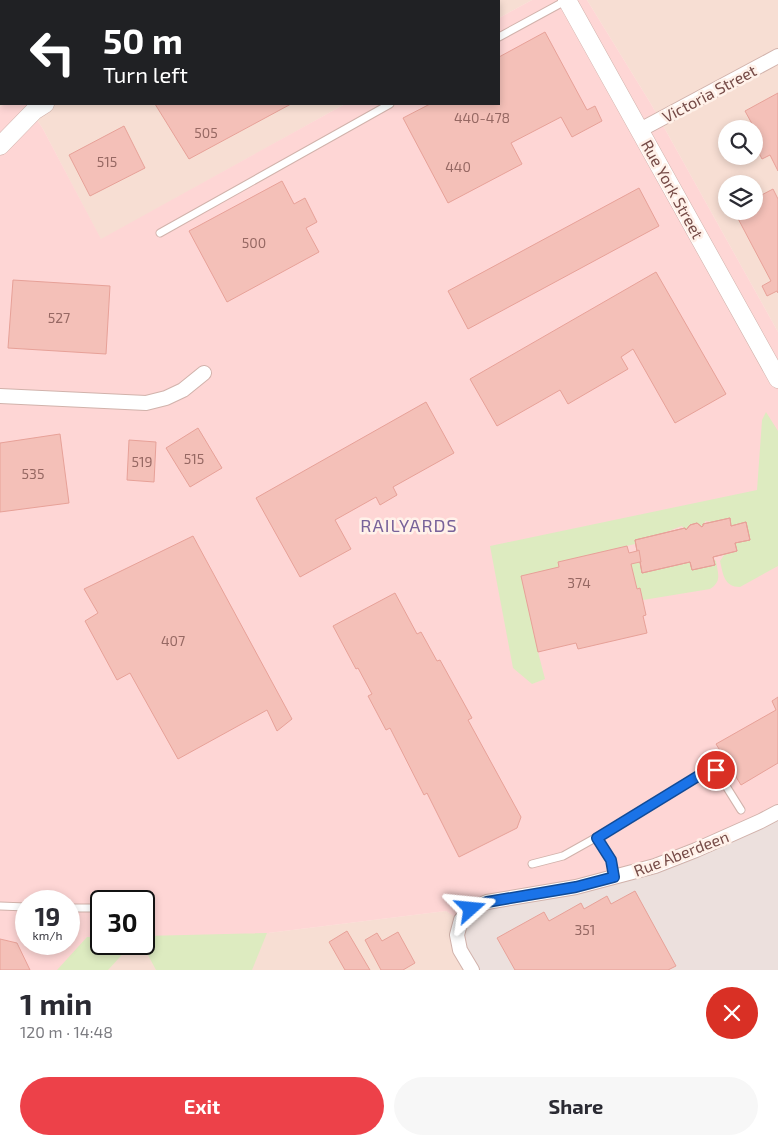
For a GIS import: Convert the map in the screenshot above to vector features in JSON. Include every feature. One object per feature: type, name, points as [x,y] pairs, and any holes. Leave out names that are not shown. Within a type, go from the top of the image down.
[{"type":"street","name":"Rue York Street","points":[[567,0],[778,379]]},
{"type":"street","name":"Victoria Street","points":[[640,130],[778,56]]},
{"type":"street","points":[[0,146],[34,111],[43,105]]},
{"type":"street","points":[[0,396],[146,403],[166,398],[183,390],[204,373]]},
{"type":"street","name":"Rue Aberdeen","points":[[471,970],[460,950],[457,936],[461,920],[471,909],[487,902],[576,887],[655,866],[696,850],[778,812]]},
{"type":"lane","points":[[500,36],[567,0]]},
{"type":"lane","points":[[160,234],[388,105]]},
{"type":"lane","points":[[532,864],[563,856],[597,838],[708,770],[716,770],[741,810]]},
{"type":"lane","points":[[597,838],[611,860],[614,877]]},
{"type":"lane","points":[[0,906],[15,907]]},
{"type":"shaded area","points":[[500,0],[532,0],[500,17]]},
{"type":"shaded area","points":[[532,0],[587,0],[651,104],[778,332],[778,970],[461,921],[446,911],[155,947],[155,890],[90,890],[90,955],[122,955],[95,970],[0,970],[0,107],[3,105],[28,105],[43,129],[101,239],[343,105],[500,105],[500,17]]},
{"type":"shaded area","points":[[587,0],[778,0],[778,332],[651,104]]},
{"type":"shaded area","points":[[28,105],[343,105],[101,240],[43,129]]},
{"type":"shaded area","points":[[778,812],[778,970],[472,970],[460,950],[471,909],[614,877]]},
{"type":"shaded area","points":[[446,911],[461,920],[472,970],[95,970],[122,955],[155,955],[155,947]]},
{"type":"green space","points":[[766,412],[778,431],[778,566],[740,587],[727,582],[723,575],[720,561],[724,555],[737,551],[735,543],[750,539],[746,522],[731,526],[729,518],[713,522],[705,521],[704,528],[697,523],[690,525],[686,532],[682,526],[658,535],[635,540],[635,544],[559,562],[538,652],[545,679],[532,684],[513,668],[490,546],[757,490],[762,420]]},
{"type":"green space","points":[[711,558],[716,561],[718,580],[710,589],[643,600],[640,589],[637,589],[631,564],[640,562],[642,573]]},
{"type":"green space","points":[[267,933],[252,970],[156,970],[148,955],[155,955],[155,936]]},
{"type":"green space","points":[[87,937],[90,937],[90,955],[122,955],[108,970],[57,970],[71,955],[80,955],[80,945]]},
{"type":"building","points":[[545,32],[587,110],[595,106],[602,121],[572,137],[561,117],[511,143],[522,164],[448,203],[403,118],[428,105],[500,105],[500,56]]},
{"type":"building","points":[[778,93],[778,171],[770,155],[763,158],[763,120],[750,120],[745,111]]},
{"type":"building","points":[[156,105],[289,105],[189,159]]},
{"type":"building","points":[[124,126],[145,168],[90,196],[69,155]]},
{"type":"building","points":[[282,181],[294,204],[305,198],[317,222],[306,228],[319,252],[227,302],[189,231]]},
{"type":"building","points":[[639,188],[659,226],[468,329],[448,291]]},
{"type":"building","points":[[773,189],[778,199],[778,293],[777,291],[767,296],[762,286],[771,281],[739,220],[763,220],[763,194]]},
{"type":"building","points":[[656,272],[726,394],[675,423],[633,349],[621,357],[628,369],[568,404],[560,390],[497,426],[470,379]]},
{"type":"building","points":[[13,280],[110,286],[106,354],[8,348]]},
{"type":"building","points":[[426,402],[454,453],[393,487],[397,495],[380,505],[376,497],[335,520],[351,549],[300,577],[256,498]]},
{"type":"building","points":[[198,428],[222,468],[190,487],[166,448]]},
{"type":"building","points":[[60,434],[69,503],[0,512],[0,443]]},
{"type":"building","points":[[129,440],[156,442],[154,482],[127,480]]},
{"type":"building","points":[[730,518],[731,526],[746,522],[750,540],[735,543],[737,551],[713,557],[715,565],[692,570],[690,562],[642,573],[640,562],[631,564],[637,589],[640,588],[646,615],[643,616],[647,633],[578,649],[576,643],[538,652],[521,576],[559,567],[558,562],[627,546],[629,553],[637,551],[635,540],[685,528],[686,530],[690,525],[697,523],[702,527],[703,524]]},
{"type":"building","points":[[730,518],[731,526],[746,522],[750,540],[735,543],[737,551],[713,557],[715,565],[692,570],[690,562],[642,573],[639,550],[637,551],[635,540],[685,528],[686,530],[690,525],[697,523],[702,527],[703,524]]},
{"type":"building","points":[[193,536],[292,719],[277,731],[267,710],[178,759],[130,673],[117,680],[85,621],[98,613],[84,589]]},
{"type":"building","points":[[395,593],[417,634],[421,632],[437,661],[440,660],[472,718],[468,720],[521,817],[517,828],[459,857],[427,793],[424,795],[390,728],[386,730],[368,696],[372,694],[333,626]]},
{"type":"building","points":[[778,697],[778,763],[741,785],[716,744],[776,710],[772,701]]},
{"type":"building","points":[[635,891],[676,966],[668,970],[515,970],[497,938],[544,912],[549,921],[581,903],[584,909],[607,896],[611,904]]},
{"type":"building","points":[[347,931],[370,970],[345,970],[329,942]]},
{"type":"building","points":[[398,932],[415,963],[403,970],[381,970],[365,940],[377,933],[382,941]]},
{"type":"building","points":[[0,939],[15,943],[15,955],[23,955],[30,970],[0,970]]},
{"type":"district","name":"RAILYARDS","points":[[409,525]]},
{"type":"route","points":[[471,909],[487,902],[576,887],[614,877],[611,860],[597,838],[708,770],[716,770]]}]
